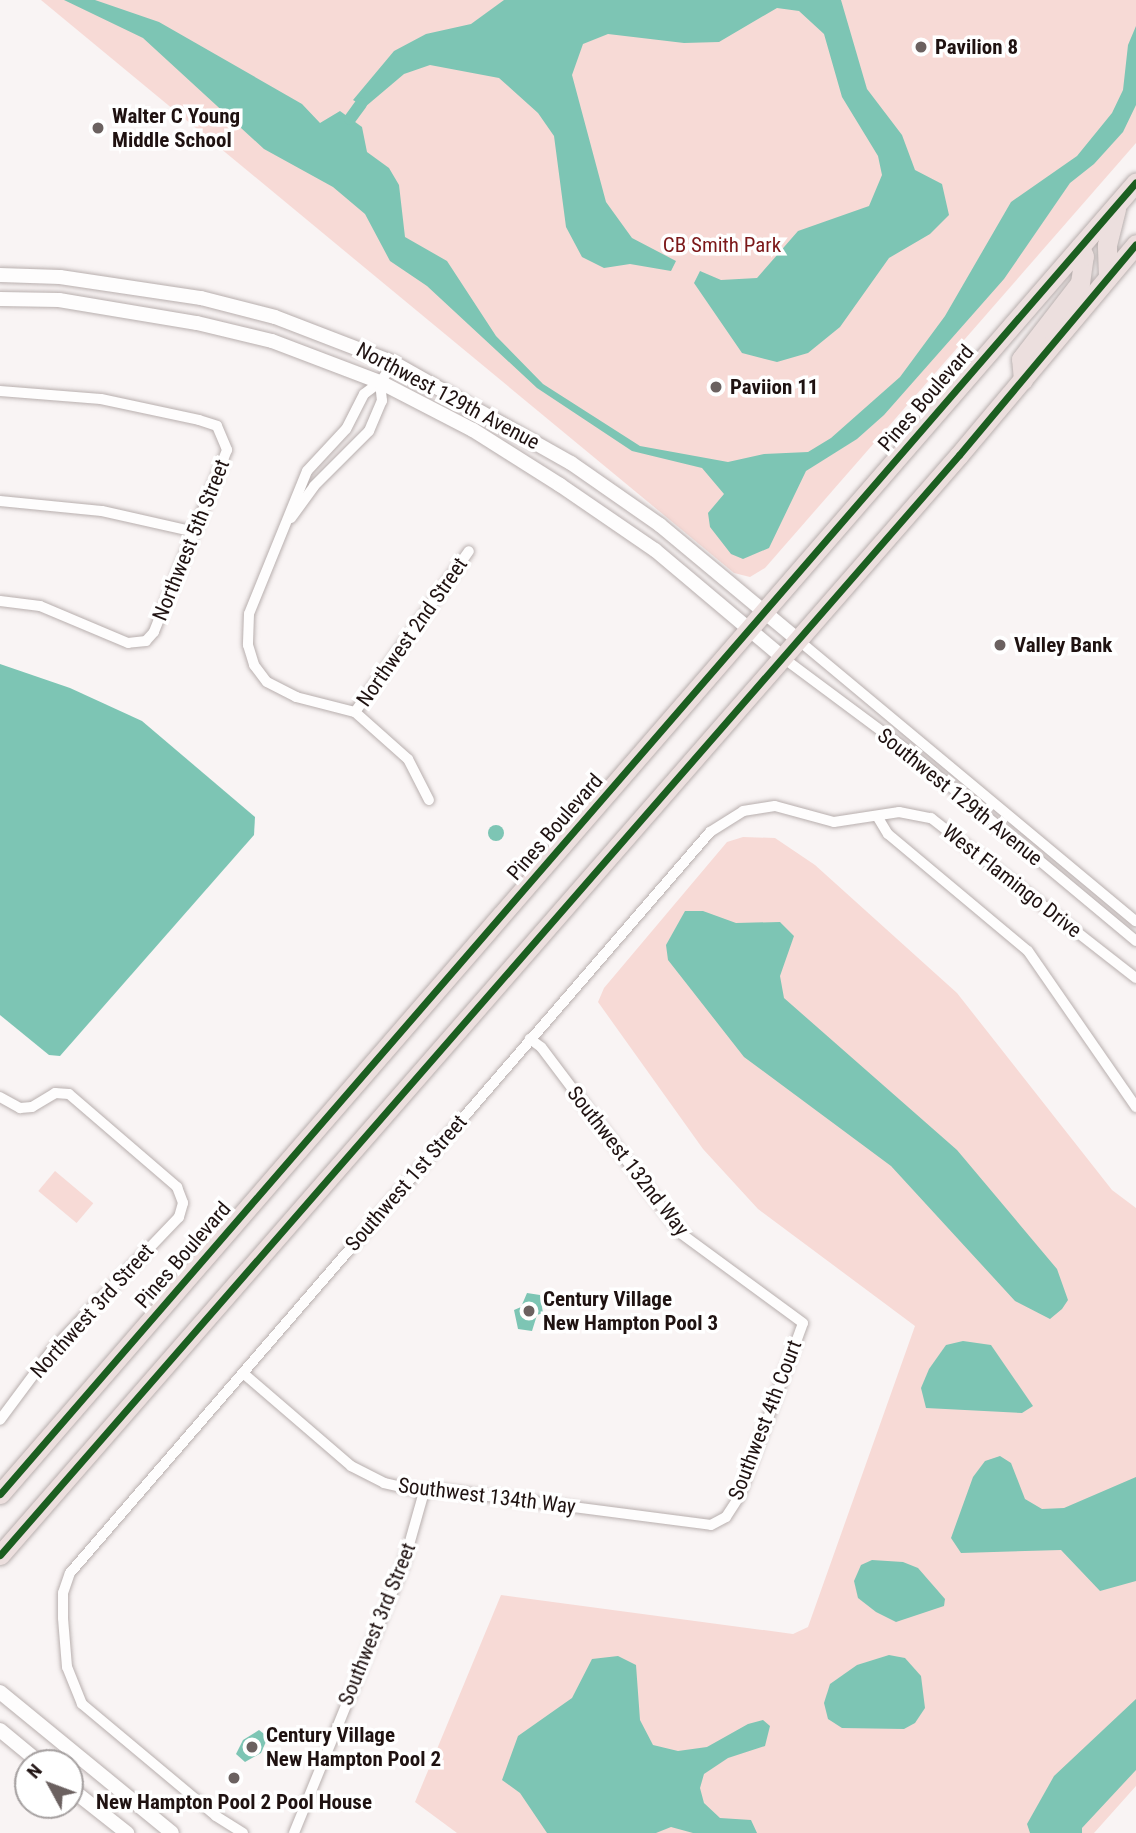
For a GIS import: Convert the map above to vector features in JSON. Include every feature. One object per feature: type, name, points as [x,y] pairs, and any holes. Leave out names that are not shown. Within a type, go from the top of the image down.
[{"type":"highway","name":"Pines Boulevard","points":[[0,1494],[1136,182]]},
{"type":"highway","points":[[1108,277],[1107,245],[1117,204]]},
{"type":"highway","points":[[0,1555],[1023,380],[1136,244]]},
{"type":"highway","points":[[1023,380],[1021,359],[1080,283],[1084,256],[1080,247]]},
{"type":"street","name":"Northwest 129th Avenue","points":[[0,275],[60,277],[201,298],[275,317],[394,363],[571,463],[660,525],[797,639]]},
{"type":"street","name":"Northwest 129th Avenue","points":[[0,299],[59,300],[197,323],[271,341],[380,382],[473,430],[655,550],[782,657]]},
{"type":"street","points":[[394,363],[380,382],[364,394],[346,429],[326,446],[307,471],[249,614],[251,659],[268,682],[281,690],[355,712],[408,760],[429,800]]},
{"type":"street","points":[[284,526],[339,461],[369,431],[382,401],[380,382]]},
{"type":"street","name":"Northwest 5th Street","points":[[0,391],[101,399],[199,420],[217,426],[225,437],[227,450],[154,632],[146,641],[128,643],[40,606],[0,601]]},
{"type":"street","points":[[326,446],[339,461]]},
{"type":"street","points":[[0,501],[102,511],[195,533]]},
{"type":"street","name":"Northwest 2nd Street","points":[[355,712],[469,551]]},
{"type":"street","name":"Southwest 129th Avenue","points":[[797,639],[1136,921]]},
{"type":"street","name":"Southwest 129th Avenue","points":[[782,657],[908,751],[1136,941]]},
{"type":"street","name":"West Flamingo Drive","points":[[755,808],[782,807],[834,822],[909,812],[944,825],[1136,978]]},
{"type":"street","name":"Southwest 1st Street","points":[[243,1833],[216,1816],[82,1704],[68,1667],[64,1630],[63,1593],[70,1573],[710,832],[755,808]]},
{"type":"street","points":[[877,816],[888,834],[1028,951],[1136,1107]]},
{"type":"street","name":"Southwest 132nd Way","points":[[530,1039],[541,1047],[682,1234],[803,1323]]},
{"type":"street","name":"Northwest 3rd Street","points":[[0,1097],[20,1108],[32,1107],[55,1093],[69,1094],[177,1187],[183,1203],[179,1217],[52,1350],[0,1419]]},
{"type":"street","name":"Southwest 4th Court","points":[[726,1517],[739,1497],[803,1323]]},
{"type":"street","name":"Southwest 134th Way","points":[[243,1373],[366,1477],[424,1492],[442,1490],[711,1525],[726,1517]]},
{"type":"street","name":"Southwest 3rd Street","points":[[294,1833],[404,1566],[424,1492]]},
{"type":"street","points":[[0,1692],[172,1833]]},
{"type":"street","points":[[0,1730],[23,1749]]},
{"type":"street","points":[[84,1799],[127,1833]]},
{"type":"green space","name":"CB Smith Park","points":[[41,0],[1136,0],[1136,143],[765,568],[750,577],[734,573]]},
{"type":"green space","points":[[743,837],[775,838],[815,865],[957,993],[1112,1190],[1136,1208],[1136,1786],[1094,1833],[457,1833],[415,1802],[501,1595],[793,1634],[808,1627],[915,1326],[758,1209],[703,1149],[598,1002],[604,988],[727,842]]},
{"type":"green space","points":[[55,1171],[93,1203],[77,1223],[38,1191]]},
{"type":"shaded area","points":[[64,0],[95,0],[159,22],[302,104],[320,123],[340,111],[362,127],[367,152],[389,168],[399,185],[405,237],[447,261],[496,336],[543,384],[640,446],[728,462],[764,454],[808,452],[831,438],[900,377],[945,316],[1011,202],[1077,156],[1112,113],[1123,90],[1128,45],[1136,26],[1136,105],[1123,132],[1094,164],[1070,183],[1004,279],[884,415],[857,439],[806,471],[769,548],[743,559],[731,554],[710,527],[708,513],[724,494],[702,468],[632,451],[537,388],[427,286],[390,261],[365,214],[333,187],[264,149],[143,38]]},
{"type":"shaded area","points":[[504,0],[841,0],[867,89],[902,135],[915,170],[942,184],[949,215],[930,234],[889,258],[840,327],[808,353],[777,362],[742,353],[694,283],[700,271],[721,280],[757,278],[798,231],[869,206],[882,175],[878,156],[842,97],[824,34],[799,11],[777,8],[719,42],[684,43],[608,34],[583,44],[572,75],[606,202],[632,238],[676,261],[671,271],[630,264],[604,268],[582,257],[566,227],[554,136],[538,113],[499,78],[430,65],[404,74],[365,107],[353,100],[394,51],[426,34],[471,24]]},
{"type":"shaded area","points":[[0,664],[70,688],[142,721],[255,817],[254,835],[60,1056],[49,1055],[0,1015]]},
{"type":"shaded area","points":[[496,825],[502,827],[502,839],[496,841],[490,839],[488,833],[490,827]]},
{"type":"shaded area","points":[[685,911],[703,911],[736,923],[780,922],[794,936],[780,976],[784,998],[957,1150],[1057,1269],[1068,1300],[1062,1309],[1050,1319],[1015,1301],[891,1166],[744,1057],[668,960],[666,945]]},
{"type":"shaded area","name":"Century Village New Hampton Pool 3","points":[[527,1293],[540,1295],[543,1313],[537,1315],[532,1331],[518,1329],[514,1310],[521,1307]]},
{"type":"shaded area","points":[[963,1341],[991,1345],[1033,1406],[1022,1413],[926,1408],[921,1388],[929,1369],[946,1345]]},
{"type":"shaded area","points":[[1000,1456],[1011,1463],[1025,1499],[1042,1509],[1064,1508],[1136,1477],[1136,1581],[1100,1591],[1061,1550],[961,1553],[951,1538],[973,1477],[985,1461]]},
{"type":"shaded area","points":[[872,1560],[903,1562],[918,1568],[945,1599],[944,1606],[896,1622],[876,1612],[858,1598],[854,1581],[861,1565]]},
{"type":"shaded area","points":[[889,1655],[905,1658],[921,1676],[925,1708],[915,1723],[904,1729],[842,1728],[828,1719],[824,1703],[830,1684],[857,1665]]},
{"type":"shaded area","points":[[618,1656],[636,1665],[640,1720],[653,1745],[678,1751],[707,1747],[748,1724],[763,1720],[770,1726],[765,1746],[728,1758],[704,1774],[700,1788],[704,1803],[720,1818],[751,1820],[757,1833],[693,1833],[671,1827],[656,1833],[547,1833],[520,1793],[502,1780],[518,1736],[572,1698],[592,1659]]},
{"type":"shaded area","points":[[1136,1699],[1136,1770],[1082,1828],[1082,1833],[1030,1833],[1027,1824],[1054,1776]]},
{"type":"shaded area","name":"Century Village New Hampton Pool 2","points":[[259,1730],[268,1737],[261,1753],[245,1762],[236,1754],[243,1740]]},
{"type":"waterway","points":[[350,119],[361,104]]},
{"type":"cycle path","points":[[0,1494],[1136,182]]},
{"type":"cycle path","points":[[0,1555],[959,455],[1136,244]]},
{"type":"place","name":"Pavilion 8","points":[[921,47]]},
{"type":"place","name":"Walter C Young Middle School","points":[[98,128]]},
{"type":"place","name":"Paviion 11","points":[[716,387]]},
{"type":"place","name":"Valley Bank","points":[[1000,645]]},
{"type":"place","name":"Century Village New Hampton Pool 3","points":[[529,1311]]},
{"type":"place","name":"Century Village New Hampton Pool 2","points":[[252,1747]]},
{"type":"place","name":"New Hampton Pool 2 Pool House","points":[[234,1778]]}]
